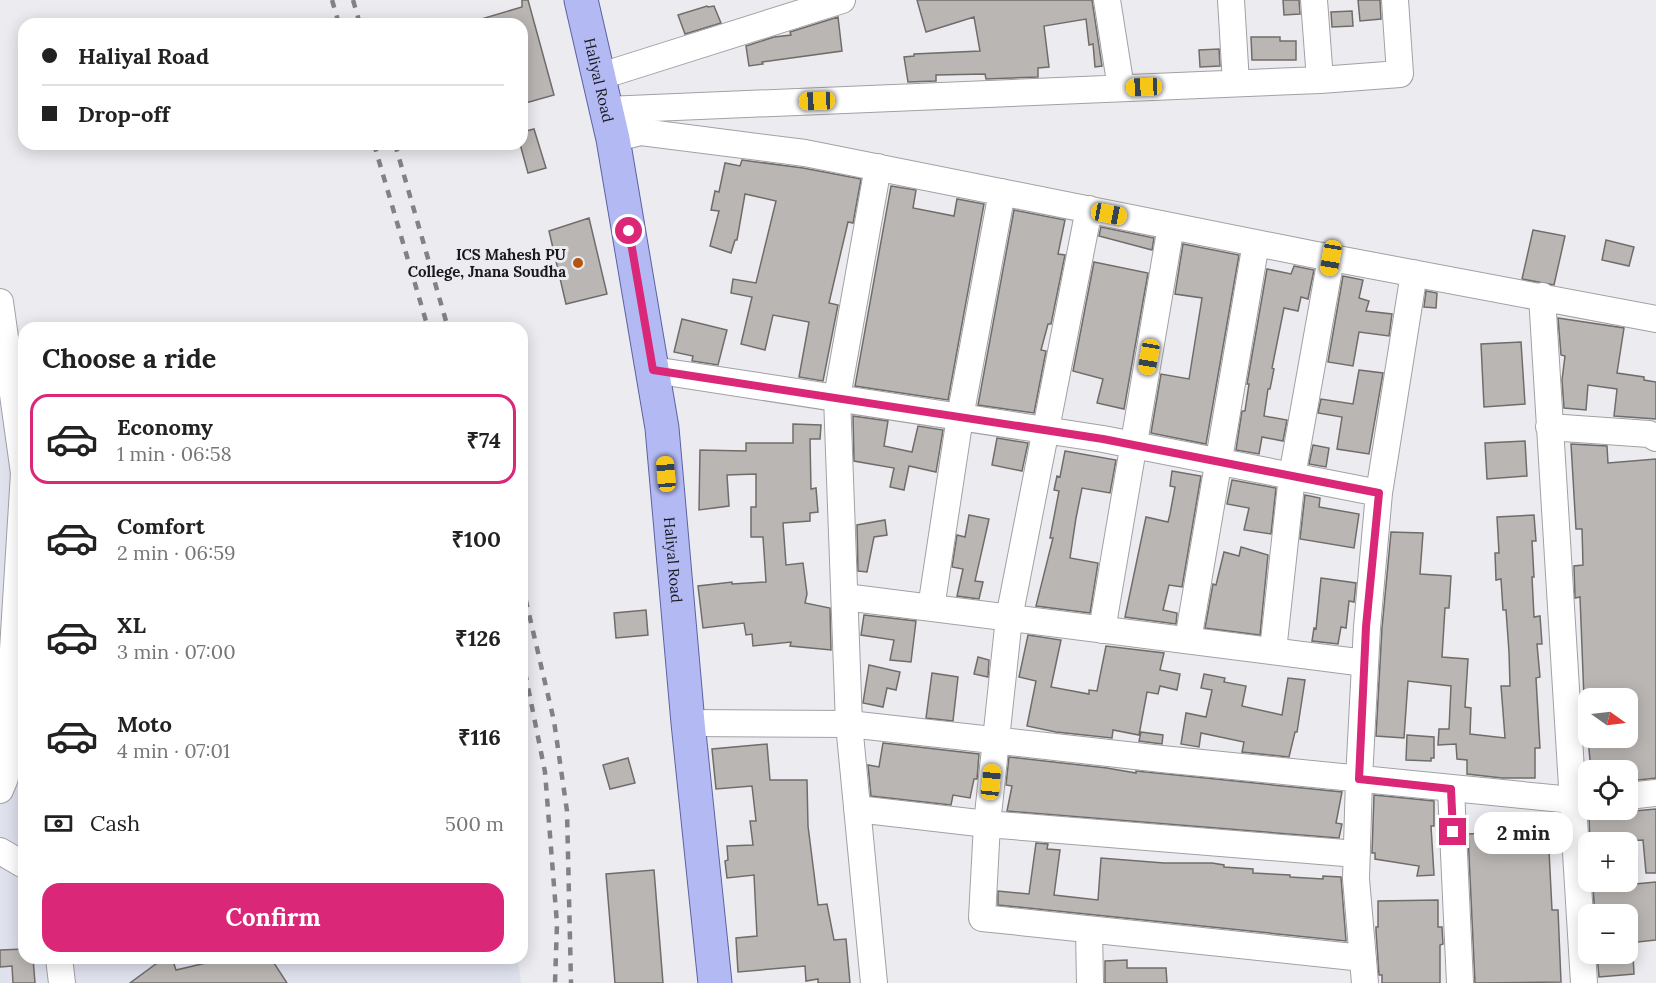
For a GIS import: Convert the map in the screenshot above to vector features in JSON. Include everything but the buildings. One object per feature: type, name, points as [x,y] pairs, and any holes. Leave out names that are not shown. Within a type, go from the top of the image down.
[{"type":"main road","name":"Haliyal Road","points":[[580,0],[610,124],[662,428],[688,723],[715,983]]},
{"type":"street","points":[[598,77],[842,0]]},
{"type":"street","points":[[1107,0],[1121,88]]},
{"type":"street","points":[[1231,0],[1236,83]]},
{"type":"street","points":[[1314,0],[1320,80]]},
{"type":"street","points":[[610,124],[1121,88],[1320,80],[1400,74],[1395,0]]},
{"type":"street","points":[[610,124],[641,132],[805,153],[1331,258],[1656,319]]},
{"type":"street","points":[[874,983],[849,724],[837,397],[878,167]]},
{"type":"street","points":[[931,608],[960,417],[1002,192]]},
{"type":"street","points":[[1089,209],[1009,618],[987,824],[982,918],[1089,930],[1364,970],[1356,879],[1365,663],[1379,493],[1414,273]]},
{"type":"street","points":[[1102,630],[1171,226]]},
{"type":"street","points":[[1188,640],[1256,243]]},
{"type":"street","points":[[1273,651],[1292,476],[1331,258]]},
{"type":"street","points":[[1542,296],[1549,427],[1578,776]]},
{"type":"street","points":[[0,302],[18,430]]},
{"type":"street","points":[[653,370],[1046,430],[1379,493]]},
{"type":"street","points":[[1549,427],[1649,434],[1656,438]]},
{"type":"street","points":[[0,790],[5,778],[18,568]]},
{"type":"street","points":[[845,597],[1365,663]]},
{"type":"street","points":[[688,723],[849,724],[1451,789],[1578,800]]},
{"type":"street","points":[[1451,789],[1460,983]]},
{"type":"street","points":[[1638,795],[1656,793]]},
{"type":"street","points":[[857,809],[987,824],[1357,854]]},
{"type":"street","points":[[1580,820],[1584,983]]},
{"type":"street","points":[[0,851],[18,862]]},
{"type":"street","points":[[1089,930],[1090,983]]},
{"type":"street","points":[[59,964],[62,983]]},
{"type":"shaded area","points":[[0,351],[18,476],[18,964],[519,964],[521,983],[0,983]]},
{"type":"railway","points":[[332,0],[337,18]]},
{"type":"railway","points":[[353,0],[358,18]]},
{"type":"railway","points":[[376,150],[426,322]]},
{"type":"railway","points":[[397,150],[446,322]]},
{"type":"railway","points":[[528,610],[554,721],[567,811],[571,983]]},
{"type":"railway","points":[[528,687],[545,772],[557,924],[555,983]]},
{"type":"place","name":"ICS Mahesh PU College, Jnana Soudha","points":[[578,263]]},
{"type":"route","points":[[629,231],[653,370],[1103,439],[1379,493],[1366,627],[1359,779],[1451,789],[1453,832]]}]
